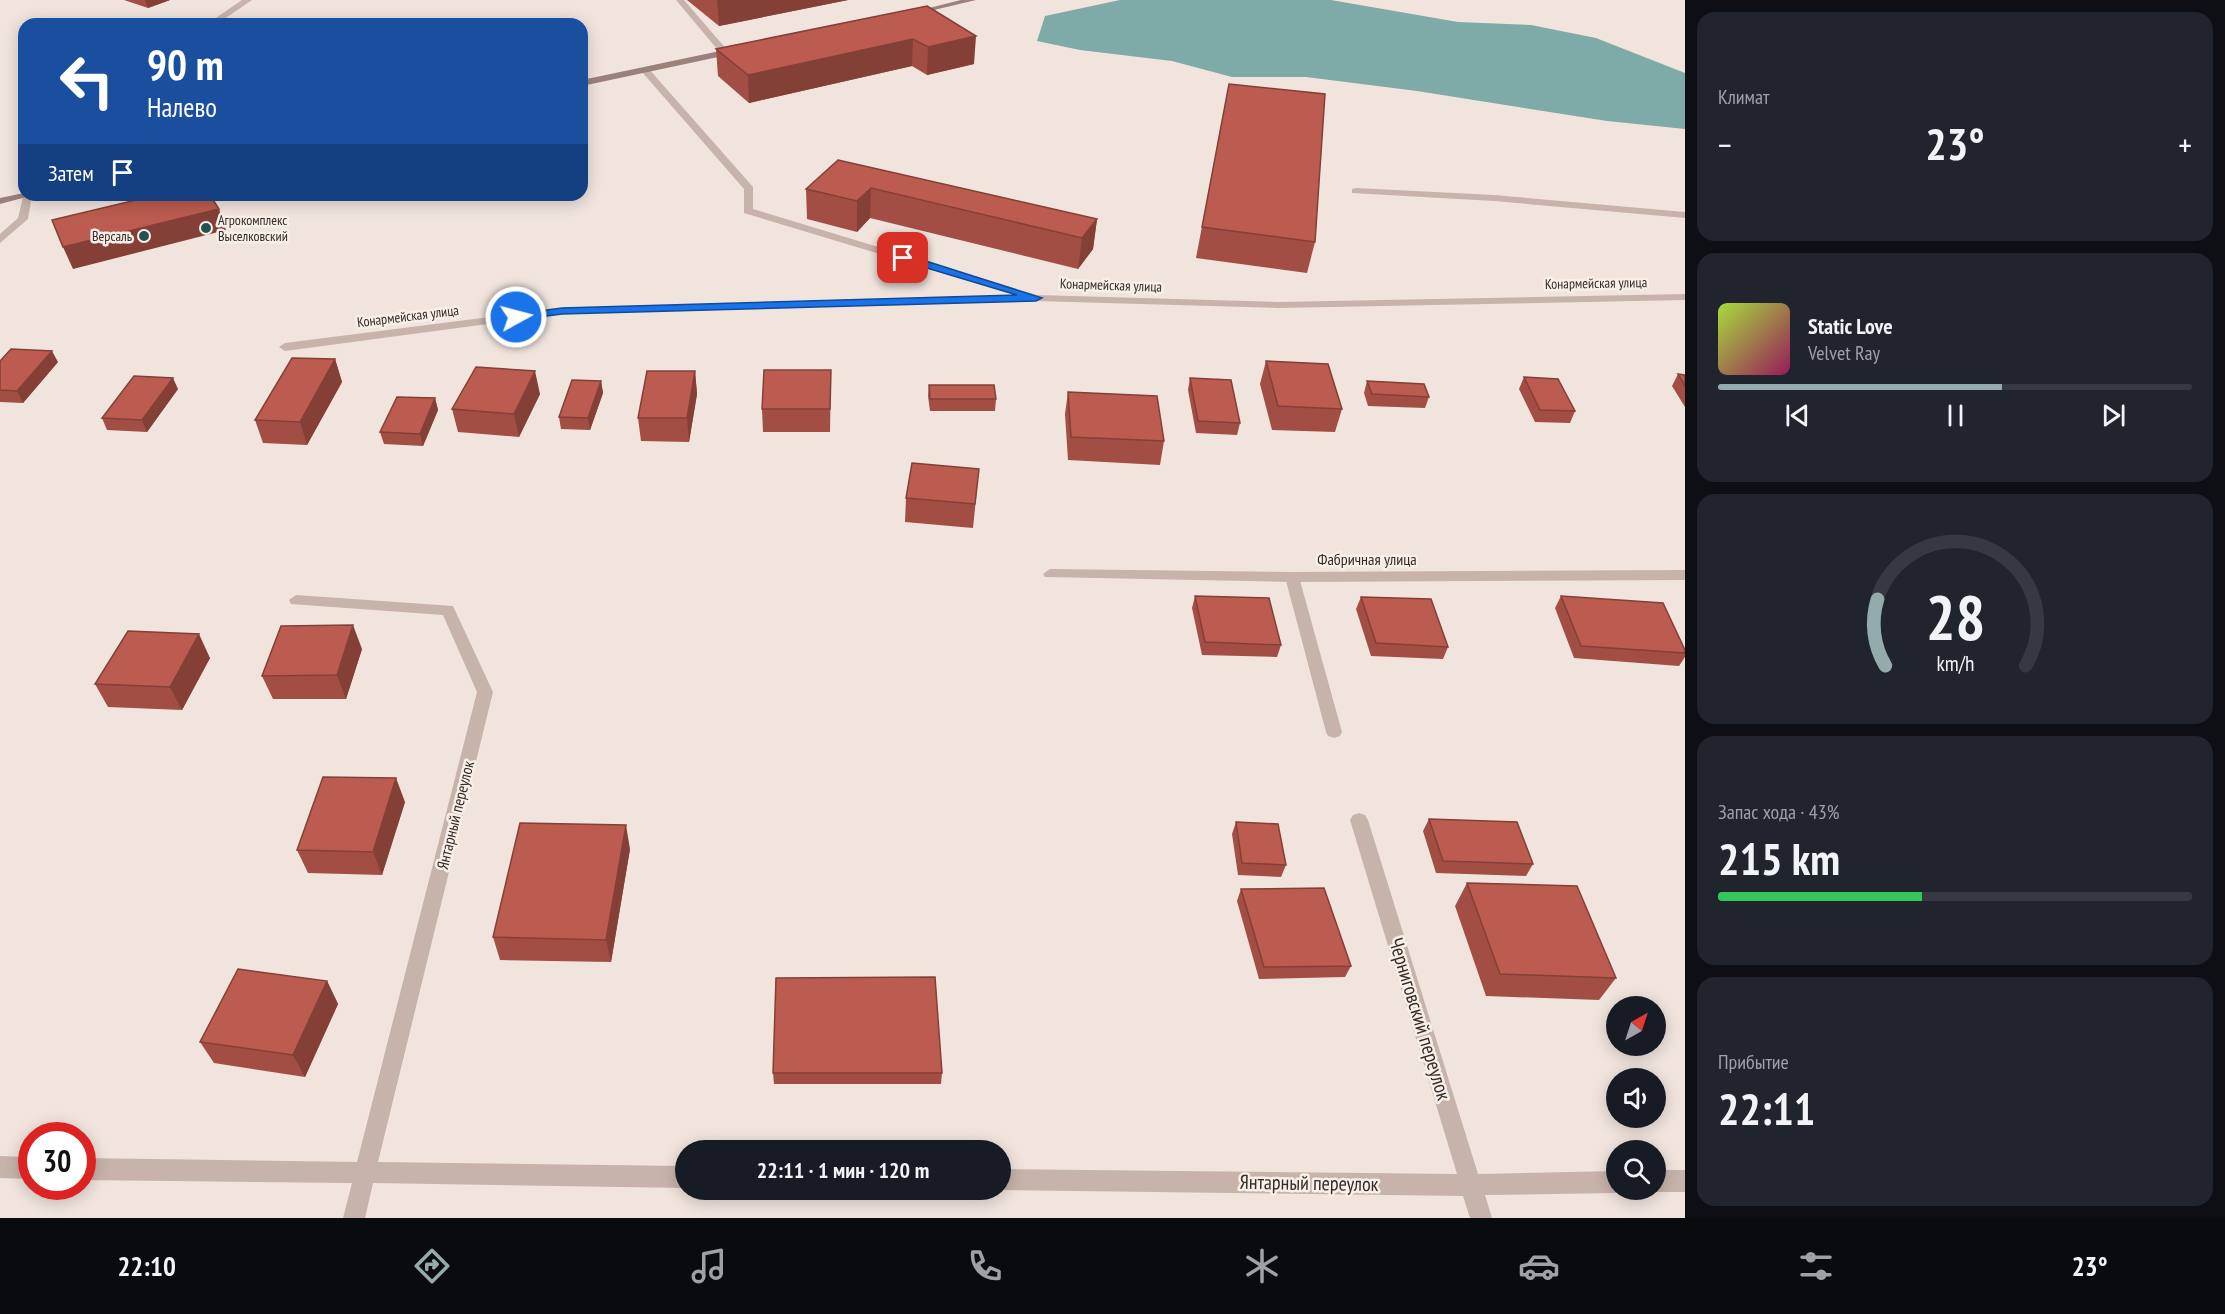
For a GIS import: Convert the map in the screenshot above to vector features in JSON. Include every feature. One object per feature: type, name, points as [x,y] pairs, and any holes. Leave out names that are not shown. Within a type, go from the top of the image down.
[{"type":"main road","points":[[905,14],[972,0]]},
{"type":"main road","points":[[588,82],[748,48]]},
{"type":"main road","points":[[0,201],[18,197]]},
{"type":"street","points":[[220,18],[248,0]]},
{"type":"street","points":[[680,0],[726,53]]},
{"type":"street","points":[[645,70],[749,189],[748,211],[1036,298]]},
{"type":"street","points":[[1356,191],[1494,198],[1685,215]]},
{"type":"street","points":[[0,240],[23,219],[27,201]]},
{"type":"street","name":"Конармейская улица","points":[[285,347],[562,311],[1036,298],[1279,305],[1685,297]]},
{"type":"street","name":"Фабричная улица","points":[[1050,574],[1292,577],[1685,575]]},
{"type":"street","points":[[1292,577],[1334,732]]},
{"type":"street","name":"Янтарный переулок","points":[[296,600],[448,610],[485,692],[354,1218]]},
{"type":"street","name":"Черниговский переулок","points":[[1359,820],[1481,1218]]},
{"type":"street","points":[[0,1167],[18,1168]]},
{"type":"street","points":[[96,1169],[675,1177]]},
{"type":"street","name":"Янтарный переулок","points":[[1011,1180],[1470,1185],[1606,1182]]},
{"type":"street","points":[[1666,1181],[1685,1181]]},
{"type":"water","points":[[1120,0],[1331,0],[1458,22],[1531,25],[1596,38],[1685,73],[1685,129],[1607,121],[1417,91],[1306,77],[1232,77],[1172,61],[1080,50],[1037,41],[1045,16]]},
{"type":"building","points":[[927,6],[976,36],[928,47],[913,39],[748,75],[716,49]]},
{"type":"building","points":[[1229,84],[1325,94],[1315,242],[1202,227]]},
{"type":"building","points":[[838,160],[1097,219],[1082,238],[871,188],[857,201],[806,189]]},
{"type":"building","points":[[132,201],[214,201],[219,209],[63,247],[52,220]]},
{"type":"building","points":[[11,349],[52,351],[17,391],[0,390],[0,361]]},
{"type":"building","points":[[292,358],[335,359],[300,422],[255,420]]},
{"type":"building","points":[[1266,361],[1328,364],[1342,409],[1278,406]]},
{"type":"building","points":[[476,367],[535,371],[514,414],[452,409]]},
{"type":"building","points":[[764,370],[831,370],[830,409],[762,409]]},
{"type":"building","points":[[647,371],[695,371],[687,418],[638,418]]},
{"type":"building","points":[[1678,374],[1685,375],[1685,386]]},
{"type":"building","points":[[134,376],[173,378],[142,420],[102,418]]},
{"type":"building","points":[[1524,377],[1558,379],[1575,411],[1540,410]]},
{"type":"building","points":[[1190,378],[1231,380],[1240,423],[1198,421]]},
{"type":"building","points":[[572,380],[601,381],[588,418],[559,417]]},
{"type":"building","points":[[1367,381],[1424,384],[1429,397],[1372,394]]},
{"type":"building","points":[[929,385],[994,385],[996,399],[930,399]]},
{"type":"building","points":[[1068,392],[1157,396],[1164,441],[1071,437]]},
{"type":"building","points":[[397,397],[435,398],[420,434],[380,432]]},
{"type":"building","points":[[912,463],[979,469],[975,504],[906,498]]},
{"type":"building","points":[[1195,596],[1269,598],[1281,645],[1205,642]]},
{"type":"building","points":[[1561,596],[1663,603],[1685,653],[1581,646]]},
{"type":"building","points":[[1361,597],[1431,599],[1448,647],[1376,643]]},
{"type":"building","points":[[353,625],[337,675],[262,676],[281,626]]},
{"type":"building","points":[[128,631],[199,634],[170,687],[95,684]]},
{"type":"building","points":[[323,777],[396,778],[373,852],[297,850]]},
{"type":"building","points":[[1429,819],[1517,822],[1533,864],[1443,861]]},
{"type":"building","points":[[1236,822],[1278,824],[1286,865],[1242,863]]},
{"type":"building","points":[[520,823],[626,825],[606,940],[493,937]]},
{"type":"building","points":[[1467,883],[1577,886],[1616,978],[1500,974]]},
{"type":"building","points":[[1324,888],[1351,966],[1264,967],[1241,889]]},
{"type":"building","points":[[238,969],[327,981],[293,1055],[200,1042]]},
{"type":"building","points":[[935,977],[942,1073],[773,1073],[776,978]]},
{"type":"place","name":"Агрокомплекс Выселковский","points":[[206,228]]},
{"type":"place","name":"Версаль","points":[[144,236]]},
{"type":"route","points":[[516,317],[562,311],[1036,298],[903,258]]}]
